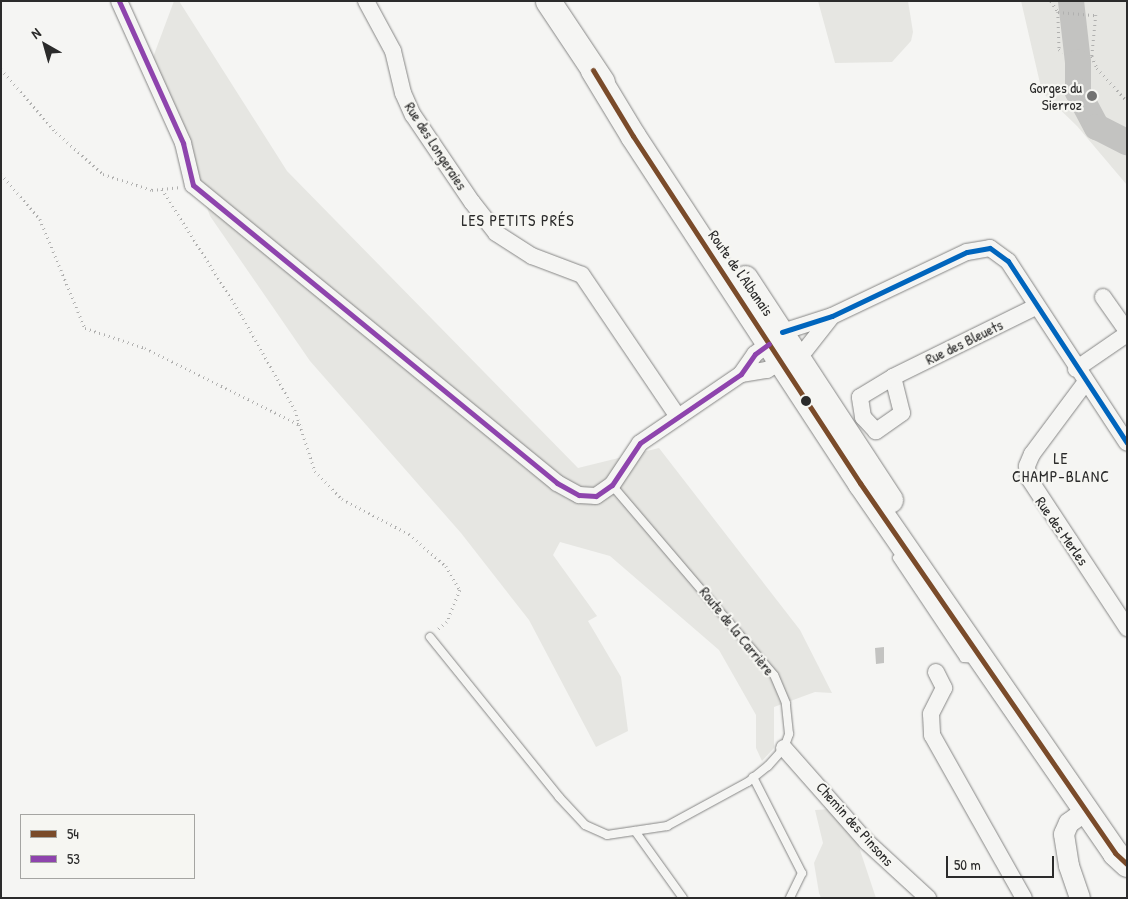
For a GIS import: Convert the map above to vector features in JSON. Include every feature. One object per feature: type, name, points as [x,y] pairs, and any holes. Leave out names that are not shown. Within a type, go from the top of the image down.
[{"type":"main road","name":"Route de l'Albanais","points":[[548,1],[593,70],[783,347],[841,421],[922,553],[931,582]]},
{"type":"main road","points":[[593,70],[725,277],[783,347]]},
{"type":"main road","name":"Route de l'Albanais","points":[[783,347],[871,509],[931,582],[1121,858],[1119,870],[1127,882]]},
{"type":"street","points":[[119,1],[183,143],[193,185],[558,483],[579,495],[596,496],[612,485],[640,443],[742,374],[755,354],[783,347],[832,316],[979,249],[990,248],[1008,261],[1035,307],[1127,443]]},
{"type":"street","name":"Rue des Longeraies","points":[[366,1],[393,51],[403,93],[413,115],[472,202],[496,233],[532,256],[582,275],[678,417]]},
{"type":"street","points":[[1103,297],[1127,332]]},
{"type":"street","name":"Rue des Bleuets","points":[[892,377],[1035,307]]},
{"type":"street","points":[[783,347],[832,316]]},
{"type":"street","name":"Rue des Merles","points":[[1127,332],[1081,376],[1032,454],[1027,466],[1028,478],[1127,628]]},
{"type":"street","points":[[936,672],[944,688],[931,714],[932,735],[1024,898]]},
{"type":"street","name":"Chemin des Pinsons","points":[[784,748],[867,842],[928,898]]},
{"type":"street","points":[[1080,898],[1069,866],[1064,834],[1069,823],[1087,810]]},
{"type":"lane","name":"Route de la Carrière","points":[[612,485],[774,675],[786,703],[789,734],[784,748]]},
{"type":"lane","points":[[892,552],[964,658],[984,659]]},
{"type":"lane","points":[[430,637],[559,798],[586,824],[607,835],[667,826],[754,777],[784,748]]},
{"type":"lane","points":[[754,777],[802,873],[790,898]]},
{"type":"lane","points":[[635,831],[682,898]]},
{"type":"path","points":[[1051,1],[1060,13],[1059,49],[1063,52]]},
{"type":"path","points":[[1060,13],[1093,14],[1097,18],[1092,56],[1098,68],[1127,101]]},
{"type":"path","points":[[1,69],[56,132],[103,174],[152,190],[193,185]]},
{"type":"path","points":[[1,174],[40,218],[85,328],[145,348],[302,426]]},
{"type":"path","points":[[162,189],[241,314],[302,426],[315,471],[342,498],[410,534],[446,566],[460,590],[447,622],[430,637]]},
{"type":"shaded area","points":[[174,1],[179,1],[287,171],[578,468],[659,448],[800,630],[832,693],[815,692],[774,707],[774,748],[762,761],[756,748],[756,715],[719,650],[610,556],[560,542],[553,555],[597,616],[588,621],[621,677],[628,731],[596,747],[529,620],[461,533],[310,361],[210,216],[152,60]]},
{"type":"shaded area","points":[[818,1],[908,1],[913,32],[911,41],[892,62],[835,63]]},
{"type":"shaded area","name":"Gorges du Sierroz","points":[[1021,1],[1127,1],[1127,185],[1077,126],[1042,92]]},
{"type":"shaded area","points":[[884,647],[884,663],[876,664],[875,648]]},
{"type":"shaded area","points":[[846,808],[876,898],[821,898],[819,893],[814,863],[823,843],[815,810]]},
{"type":"waterway","points":[[1071,1],[1078,62],[1078,92],[1097,127],[1127,142]]},
{"type":"transit line","name":"53","points":[[119,1],[183,143],[193,185],[557,483],[579,495],[596,496],[612,485],[640,443],[741,374],[755,354],[769,344]]},
{"type":"transit line","name":"54","points":[[593,70],[633,136],[860,483],[1115,853],[1127,864]]},
{"type":"transit line","points":[[782,332],[832,316],[967,252],[990,248],[1008,261],[1127,443]]},
{"type":"place","name":"Gorges du Sierroz","points":[[1092,96]]},
{"type":"district","name":"LES PETITS PRÉS","points":[[518,220]]},
{"type":"district","name":"LE CHAMP-BLANC","points":[[1061,467]]}]
